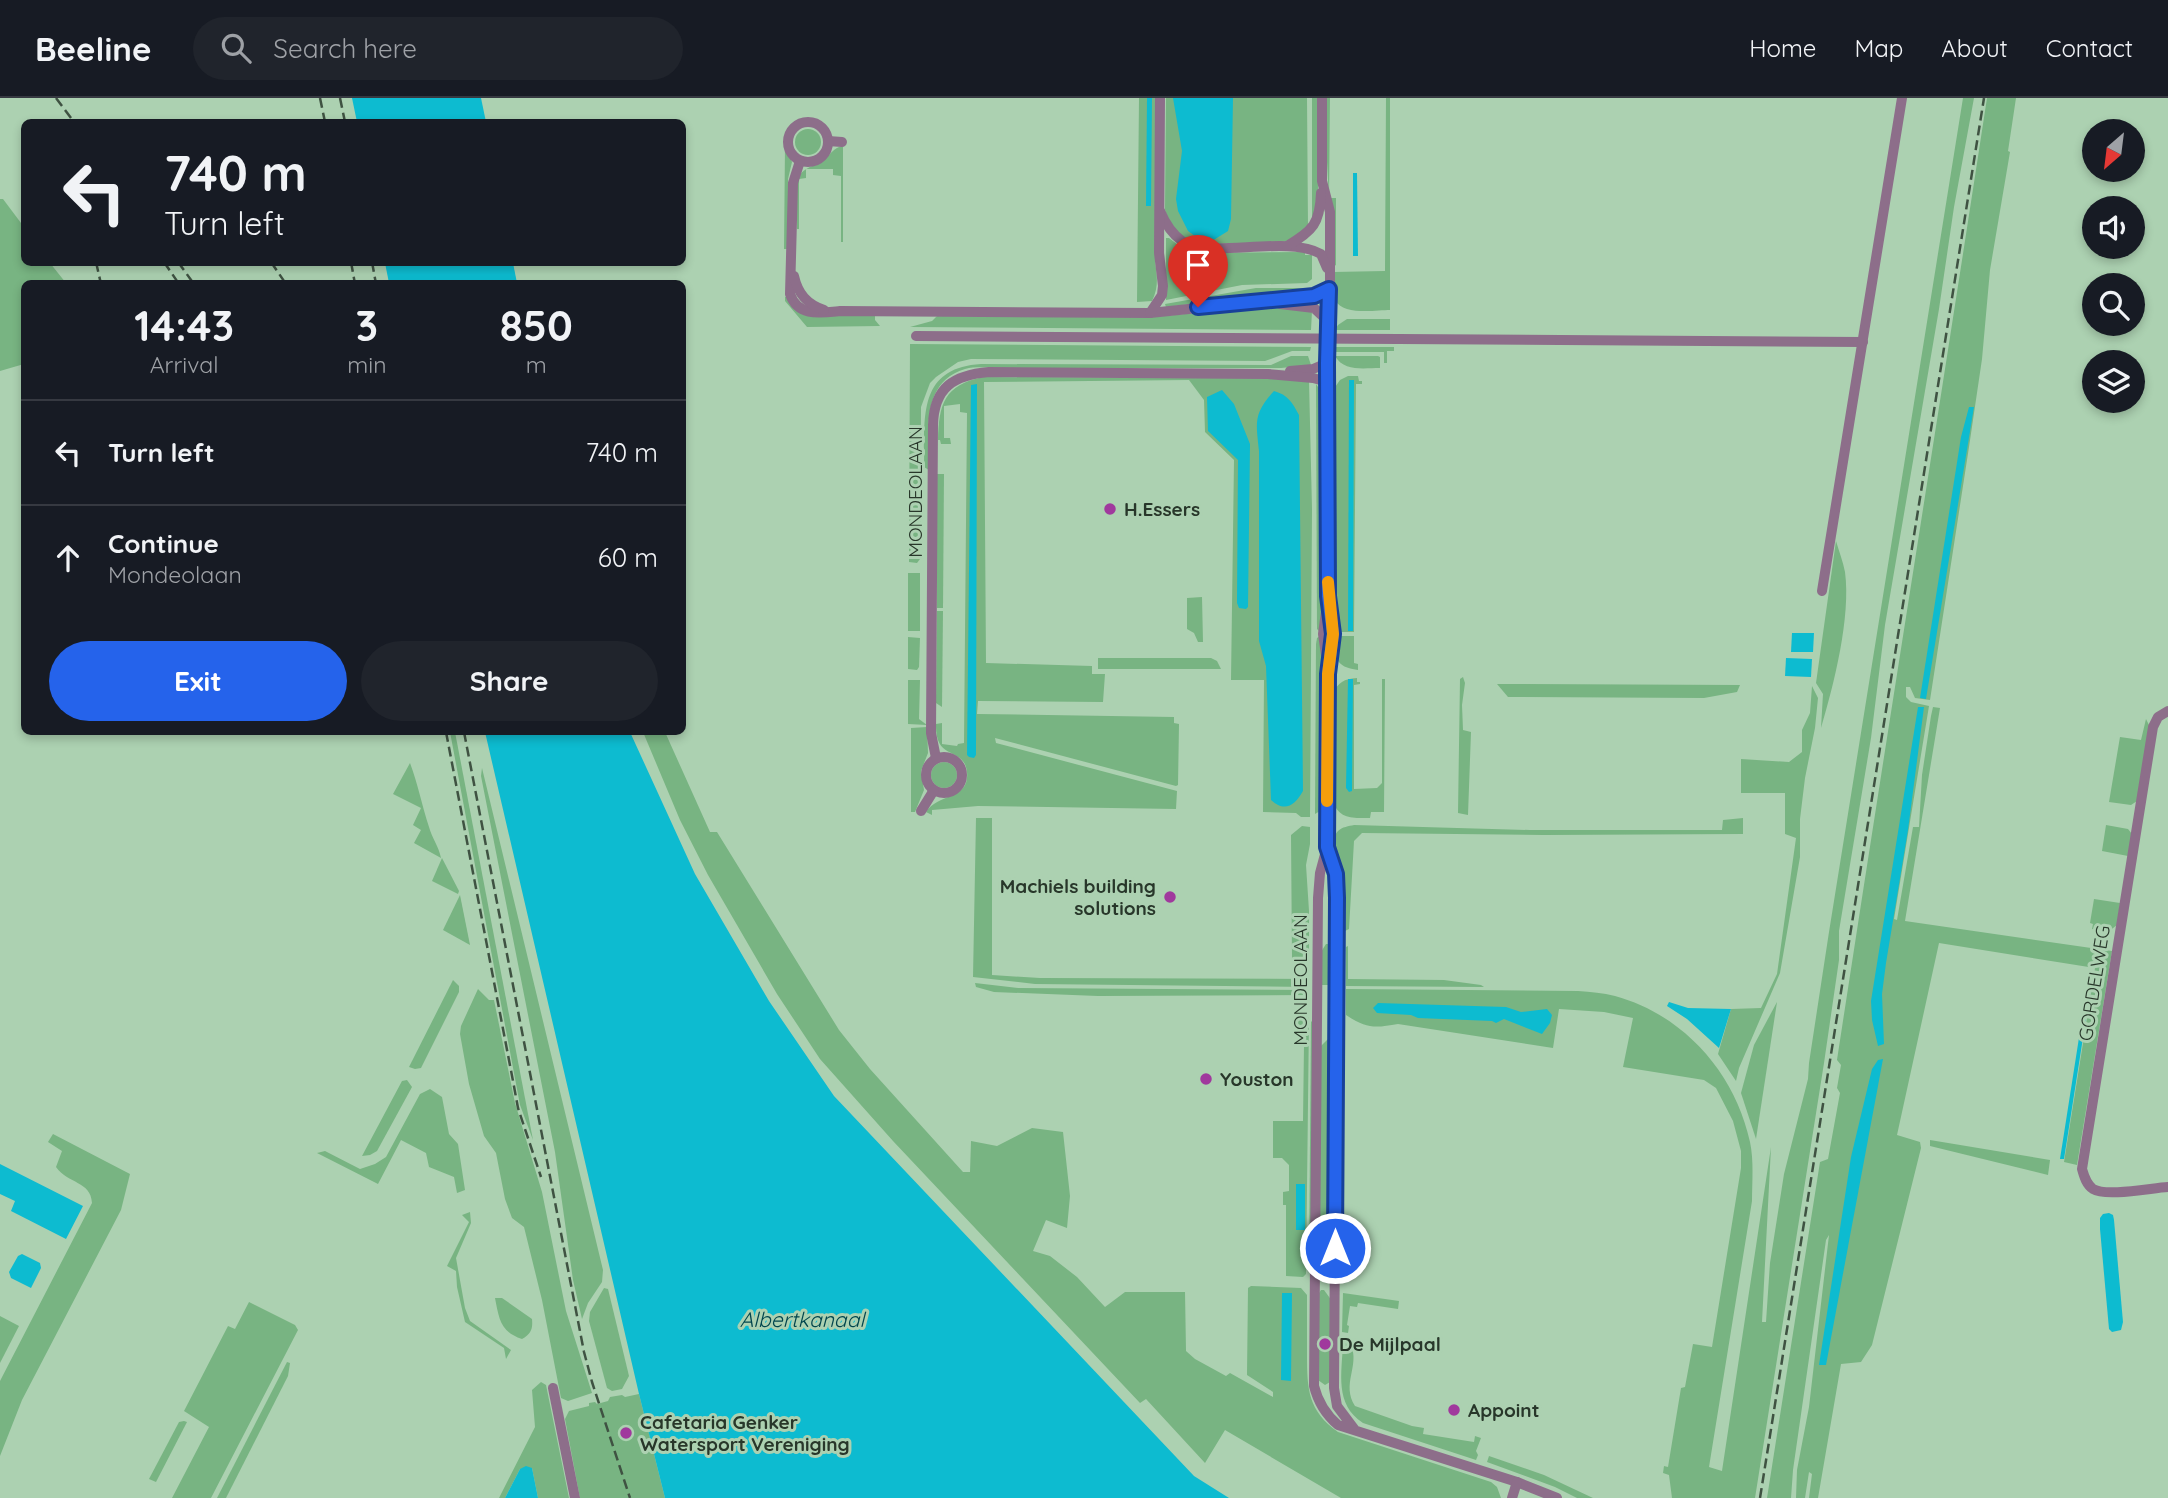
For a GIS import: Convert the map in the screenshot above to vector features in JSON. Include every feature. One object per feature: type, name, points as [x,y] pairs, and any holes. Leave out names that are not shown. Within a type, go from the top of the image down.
[{"type":"street","points":[[1150,313],[1162,295],[1163,286],[1158,207],[1160,98]]},
{"type":"street","name":"MONDEOLAAN","points":[[1322,98],[1322,181],[1330,212],[1327,338],[1328,596],[1333,634],[1328,674],[1327,847],[1320,873],[1318,898],[1314,1386],[1329,1417],[1338,1425],[1517,1482],[1557,1498]]},
{"type":"street","points":[[1822,591],[1902,98]]},
{"type":"street","points":[[806,123],[818,126],[825,132],[828,141],[825,152],[810,162],[800,160],[792,154],[788,144],[798,125],[806,123]]},
{"type":"street","points":[[828,141],[842,142]]},
{"type":"street","points":[[800,160],[793,183],[791,265],[803,298],[811,305],[831,312],[1150,313],[1314,296],[1330,284],[1321,254],[1311,249],[1287,246],[1200,248],[1184,243],[1166,225],[1158,207]]},
{"type":"street","points":[[1287,246],[1312,230],[1320,212],[1322,181]]},
{"type":"street","points":[[1259,302],[1314,308],[1328,321]]},
{"type":"street","points":[[916,336],[1863,342]]},
{"type":"street","points":[[1268,374],[1313,369],[1327,363]]},
{"type":"street","name":"MONDEOLAAN","points":[[936,758],[931,733],[933,425],[936,402],[947,386],[964,375],[989,372],[1268,374]]},
{"type":"street","points":[[1268,374],[1328,382]]},
{"type":"street","name":"GORDELWEG","points":[[2168,711],[2158,717],[2153,727],[2082,1168],[2087,1182],[2094,1189],[2101,1191],[2168,1187]]},
{"type":"street","points":[[936,758],[952,758],[960,766],[962,776],[954,789],[944,793],[934,790],[927,783],[925,773],[936,758]]},
{"type":"street","points":[[921,811],[934,790]]},
{"type":"street","name":"MONDEOLAAN","points":[[1327,847],[1336,874],[1334,1388],[1337,1406],[1355,1430]]},
{"type":"street","points":[[1317,1026],[1336,1026]]},
{"type":"street","points":[[1315,1258],[1325,1250],[1335,1248]]},
{"type":"street","points":[[1315,1286],[1323,1283],[1334,1272]]},
{"type":"street","points":[[553,1388],[575,1498]]},
{"type":"street","points":[[1512,1498],[1517,1482]]},
{"type":"green space","points":[[1139,98],[1156,98],[1157,281],[1152,301],[1137,302]]},
{"type":"green space","points":[[1166,98],[1307,98],[1308,228],[1289,240],[1255,244],[1194,241],[1175,230],[1165,210]]},
{"type":"green space","points":[[1312,98],[1318,98],[1318,202],[1312,222]]},
{"type":"green space","points":[[1327,98],[1330,98],[1329,197],[1327,162]]},
{"type":"green space","points":[[1386,98],[1390,98],[1390,310],[1352,310],[1339,305],[1335,300],[1333,272],[1385,271]]},
{"type":"green space","points":[[1963,98],[1974,98],[1885,625],[1871,738],[1839,931],[1839,960],[1824,1063],[1755,1498],[1672,1498],[1669,1475],[1663,1473],[1664,1466],[1668,1467],[1681,1388],[1685,1387],[1693,1344],[1712,1347],[1741,1168],[1741,1151],[1733,1121],[1716,1088],[1704,1080],[1623,1067],[1633,1018],[1604,1012],[1559,1009],[1553,1048],[1398,1024],[1377,1027],[1366,1025],[1346,1015],[1346,989],[1578,991],[1610,995],[1640,1005],[1663,1017],[1684,1032],[1719,1070],[1743,1117],[1752,1157],[1752,1201],[1709,1467],[1722,1471],[1771,1147],[1762,1322],[1766,1322],[1770,1263],[1784,1174],[1808,1079],[1829,932]]},
{"type":"green space","points":[[1987,98],[2016,98],[2010,152],[1990,270],[1982,359],[1930,700],[1915,698],[1910,687],[1906,687],[1906,697],[1911,702],[1929,706],[1894,919],[1897,920],[1913,827],[1919,827],[1922,775],[1931,716],[1933,707],[1940,708],[1905,921],[2112,951],[2077,1165],[2064,1162],[2095,968],[1939,943],[1897,1135],[1920,1142],[1921,1148],[1872,1345],[1861,1362],[1841,1364],[1818,1498],[1809,1498],[1812,1474],[1809,1472],[1805,1498],[1796,1498],[1797,1470],[1809,1407],[1829,1235],[1826,1240],[1791,1498],[1767,1498],[1820,1162],[1828,1159],[1840,1093],[1837,1088],[1841,1065],[1837,1060]]},
{"type":"green space","points":[[808,129],[818,132],[821,142],[818,152],[808,155],[798,152],[795,142],[798,132]]},
{"type":"green space","points":[[785,146],[792,162],[788,179],[788,249],[784,249]]},
{"type":"green space","points":[[843,147],[843,242],[841,176],[833,175],[833,169],[806,169],[822,161],[837,148]]},
{"type":"green space","points":[[806,169],[806,178],[799,179],[797,229],[797,182],[801,174]]},
{"type":"green space","points":[[1329,198],[1336,198],[1336,265],[1333,267]]},
{"type":"green space","points":[[0,199],[3,199],[21,223],[21,266],[52,266],[64,280],[21,280],[21,365],[0,371]]},
{"type":"green space","points":[[1166,238],[1182,248],[1203,253],[1305,252],[1305,255],[1312,255],[1312,279],[1307,283],[1242,285],[1166,300]]},
{"type":"green space","points":[[1256,288],[1308,288],[1312,293],[1166,307],[1165,304]]},
{"type":"green space","points":[[785,297],[788,297],[790,303],[875,316],[880,326],[807,327],[785,301]]},
{"type":"green space","points":[[1274,306],[1312,311],[1311,330],[910,327],[932,321],[937,316],[1149,317]]},
{"type":"green space","points":[[1347,319],[1390,319],[1390,330],[1335,330]]},
{"type":"green space","points":[[910,344],[1311,347],[1310,351],[1292,351],[1265,361],[971,359],[958,362],[930,383],[921,407],[920,559],[917,563],[909,562]]},
{"type":"green space","points":[[1333,347],[1394,347],[1394,351],[1387,351],[1387,363],[1384,363],[1384,352],[1333,352]]},
{"type":"green space","points":[[1291,356],[1308,356],[1311,365],[1281,368],[965,369],[940,385],[934,397],[930,411],[929,470],[924,467],[924,431],[929,399],[935,385],[945,375],[960,368],[981,364],[1271,365]]},
{"type":"green space","points":[[1335,356],[1378,356],[1380,368],[1349,367]]},
{"type":"green space","points":[[1348,376],[1358,376],[1359,381],[1362,381],[1362,384],[1356,384],[1354,632],[1336,632],[1333,608],[1333,390],[1340,380]]},
{"type":"green space","points":[[983,377],[1256,378],[1309,381],[1312,509],[1310,817],[1301,817],[1296,813],[1263,812],[1264,680],[1231,680],[1234,460],[1205,432],[1204,400],[1189,380],[984,382],[986,663],[1092,666],[1092,674],[1105,674],[1103,702],[978,701],[977,714],[1174,717],[1174,723],[1179,724],[1176,786],[995,738],[996,743],[1177,791],[1176,809],[978,806],[932,810],[932,815],[926,812],[931,806],[959,792],[967,781],[965,764],[940,744],[936,724],[942,723],[942,744],[957,746],[964,743],[967,413],[960,412],[960,404],[944,406],[944,438],[950,438],[951,444],[941,444],[938,440],[940,416],[942,406],[952,391],[960,385]]},
{"type":"green space","points":[[1316,384],[1323,394],[1324,599],[1319,631],[1317,629]]},
{"type":"green space","points":[[937,474],[944,474],[943,608],[937,608]]},
{"type":"green space","points":[[1836,541],[1845,572],[1846,609],[1836,671],[1821,728],[1823,694],[1816,683]]},
{"type":"green space","points":[[908,573],[920,573],[920,631],[908,631]]},
{"type":"green space","points":[[1202,597],[1203,642],[1198,642],[1194,633],[1187,629],[1187,598]]},
{"type":"green space","points":[[937,611],[943,611],[942,707],[936,703]]},
{"type":"green space","points":[[1320,636],[1324,678],[1324,801],[1320,811],[1315,814],[1316,644]]},
{"type":"green space","points":[[1335,636],[1354,636],[1354,663],[1358,664],[1358,670],[1340,663],[1335,650]]},
{"type":"green space","points":[[908,637],[920,638],[917,670],[908,669]]},
{"type":"green space","points":[[1098,658],[1211,658],[1217,661],[1221,669],[1098,669]]},
{"type":"green space","points":[[1463,677],[1463,730],[1471,732],[1468,815],[1458,813],[1460,679]]},
{"type":"green space","points":[[1357,678],[1360,684],[1354,685],[1354,789],[1377,788],[1382,783],[1382,679],[1385,679],[1384,812],[1371,812],[1370,818],[1344,815],[1333,802],[1333,694],[1342,682]]},
{"type":"green space","points":[[908,680],[920,680],[919,719],[927,725],[908,724]]},
{"type":"green space","points":[[1497,684],[1740,685],[1737,692],[1704,698],[1508,697]]},
{"type":"green space","points":[[1812,686],[1818,698],[1815,728],[1800,819],[1800,857],[1780,973],[1739,1068],[1736,1081],[1718,1054],[1731,1009],[1761,1008],[1777,974],[1796,838],[1785,834],[1785,793],[1741,793],[1741,759],[1789,762],[1802,752],[1802,730],[1810,713]]},
{"type":"green space","points":[[2146,719],[2149,725],[2137,801],[2131,805],[2109,802],[2120,737],[2141,740]]},
{"type":"green space","points":[[927,727],[928,753],[921,771],[924,790],[915,812],[911,812],[911,728]]},
{"type":"green space","points":[[451,735],[456,735],[533,1140],[520,1105]]},
{"type":"green space","points":[[644,735],[666,735],[710,832],[717,832],[839,1030],[870,1069],[963,1172],[970,1172],[971,1141],[997,1146],[1032,1128],[1063,1132],[1070,1196],[1067,1228],[1046,1220],[1033,1251],[1050,1256],[1077,1277],[1105,1307],[1125,1292],[1185,1292],[1186,1351],[1226,1376],[1230,1373],[1273,1397],[1273,1392],[1247,1375],[1248,1288],[1301,1288],[1307,1295],[1308,1386],[1314,1406],[1327,1424],[1338,1432],[1491,1482],[1497,1487],[1501,1498],[1341,1498],[1225,1430],[1205,1463],[1146,1399],[1140,1403],[893,1141],[820,1059],[777,994],[708,875],[680,820]]},
{"type":"green space","points":[[944,762],[953,766],[957,775],[953,784],[944,788],[935,784],[931,775],[935,766]]},
{"type":"green space","points":[[410,763],[441,858],[414,843],[421,830],[413,825],[421,808],[393,794]]},
{"type":"green space","points":[[482,768],[603,1270],[602,1282],[588,1303],[582,1319],[573,1280],[555,1152],[481,776]]},
{"type":"green space","points":[[976,818],[992,818],[992,975],[1040,978],[1308,979],[1309,987],[1035,984],[973,977]]},
{"type":"green space","points":[[1743,818],[1743,834],[1362,833],[1354,841],[1349,929],[1345,931],[1346,900],[1340,897],[1333,844],[1338,831],[1346,827],[1722,830],[1723,820]]},
{"type":"green space","points":[[2106,825],[2128,829],[2132,834],[2128,856],[2102,851]]},
{"type":"green space","points":[[1302,826],[1310,827],[1306,865],[1309,958],[1292,958],[1291,835]]},
{"type":"green space","points":[[442,858],[459,891],[458,894],[432,881]]},
{"type":"green space","points":[[460,895],[470,945],[443,930]]},
{"type":"green space","points":[[2094,899],[2120,903],[2117,925],[2108,932],[2092,929],[2093,924],[2090,923]]},
{"type":"green space","points":[[1326,944],[1333,944],[1333,985],[1321,985],[1321,952]]},
{"type":"green space","points":[[1348,946],[1348,979],[1444,980],[1484,987],[1346,986]]},
{"type":"green space","points":[[453,980],[459,986],[459,992],[421,1068],[409,1067]]},
{"type":"green space","points":[[975,983],[1018,988],[1309,990],[1309,995],[1098,996],[994,992],[976,987]]},
{"type":"green space","points":[[478,989],[489,1000],[494,1000],[515,1103],[542,1192],[566,1311],[592,1393],[568,1401],[561,1398],[542,1300],[524,1227],[512,1218],[505,1199],[496,1153],[484,1136],[469,1084],[460,1034]]},
{"type":"green space","points":[[1777,1002],[1756,1139],[1741,1093],[1754,1045]]},
{"type":"green space","points":[[1303,1016],[1309,1018],[1306,1274],[1303,1277],[1286,1276],[1286,1205],[1283,1205],[1283,1192],[1289,1191],[1289,1165],[1282,1158],[1273,1158],[1273,1121],[1303,1121],[1304,1045],[1297,1045],[1298,1020]]},
{"type":"green space","points":[[1311,1021],[1314,1024],[1312,1252],[1309,1265]]},
{"type":"green space","points":[[1329,1038],[1333,1040],[1331,1237],[1328,1240],[1319,1228],[1321,1046]]},
{"type":"green space","points":[[407,1080],[412,1087],[377,1151],[362,1156],[402,1081]]},
{"type":"green space","points":[[430,1089],[442,1097],[449,1134],[458,1144],[465,1190],[457,1193],[454,1177],[429,1167],[426,1153],[401,1140],[378,1184],[317,1153],[325,1151],[360,1169],[375,1164],[386,1157],[420,1094]]},
{"type":"green space","points":[[53,1134],[130,1174],[121,1210],[22,1400],[0,1456],[0,1381],[92,1203],[88,1190],[56,1167],[62,1151],[48,1142]]},
{"type":"green space","points":[[1930,1140],[2050,1160],[2048,1175],[1930,1146]]},
{"type":"green space","points":[[470,1212],[471,1223],[456,1258],[465,1308],[470,1321],[511,1350],[506,1359],[504,1348],[465,1322],[456,1271],[447,1266],[469,1222],[462,1215]]},
{"type":"green space","points":[[604,1288],[608,1289],[629,1376],[622,1389],[612,1391],[607,1388],[589,1321],[590,1312]]},
{"type":"green space","points":[[1324,1290],[1332,1301],[1330,1382],[1325,1385],[1318,1380],[1318,1295]]},
{"type":"green space","points":[[1343,1293],[1399,1301],[1398,1309],[1358,1303],[1357,1307],[1350,1306],[1348,1333],[1342,1332]]},
{"type":"green space","points":[[495,1298],[502,1298],[532,1319],[532,1328],[528,1335],[522,1339],[505,1328]]},
{"type":"green space","points":[[249,1302],[295,1325],[298,1330],[211,1498],[172,1498],[209,1427],[184,1411],[228,1326],[235,1329]]},
{"type":"green space","points":[[0,1316],[19,1326],[0,1363]]},
{"type":"green space","points":[[1343,1342],[1351,1345],[1353,1353],[1350,1390],[1355,1406],[1424,1428],[1423,1434],[1474,1442],[1475,1436],[1481,1438],[1476,1460],[1363,1423],[1348,1407],[1344,1397],[1341,1376]]},
{"type":"green space","points":[[287,1362],[290,1363],[288,1376],[226,1498],[217,1498]]},
{"type":"green space","points":[[541,1382],[546,1385],[569,1498],[538,1498],[532,1468],[520,1469],[505,1498],[499,1498],[535,1427],[532,1390]]},
{"type":"green space","points":[[639,1394],[665,1498],[580,1498],[565,1419],[569,1411],[589,1406],[589,1403],[608,1401],[610,1397]]},
{"type":"green space","points":[[179,1422],[187,1422],[156,1482],[149,1479]]},
{"type":"green space","points":[[1489,1456],[1544,1475],[1593,1498],[1577,1498],[1487,1462]]},
{"type":"water","points":[[352,98],[481,98],[485,119],[356,119]]},
{"type":"water","points":[[1147,98],[1152,98],[1151,206],[1146,206]]},
{"type":"water","points":[[1173,98],[1233,98],[1231,219],[1228,231],[1212,241],[1202,241],[1188,231],[1178,211],[1176,199],[1182,151]]},
{"type":"water","points":[[1353,173],[1357,173],[1358,256],[1353,256]]},
{"type":"water","points":[[386,266],[514,266],[516,280],[388,280]]},
{"type":"water","points":[[1349,380],[1354,380],[1353,631],[1348,631]]},
{"type":"water","points":[[977,384],[974,758],[967,755],[971,385]]},
{"type":"water","points":[[1222,390],[1234,404],[1250,444],[1246,609],[1239,608],[1237,603],[1238,460],[1208,431],[1207,397]]},
{"type":"water","points":[[1274,391],[1289,400],[1299,415],[1303,791],[1297,800],[1285,807],[1271,800],[1266,666],[1259,641],[1257,425],[1262,406]]},
{"type":"water","points":[[1969,407],[1974,407],[1926,699],[1920,698],[1961,437]]},
{"type":"water","points":[[1792,633],[1814,633],[1813,652],[1791,652]]},
{"type":"water","points":[[1786,658],[1812,659],[1811,677],[1785,676]]},
{"type":"water","points":[[1348,679],[1353,679],[1352,791],[1349,792],[1346,788]]},
{"type":"water","points":[[1918,707],[1924,707],[1882,994],[1884,1044],[1878,1046],[1871,1001]]},
{"type":"water","name":"Albertkanaal","points":[[486,735],[631,735],[695,874],[769,1001],[834,1096],[1194,1476],[1229,1498],[665,1498]]},
{"type":"water","points":[[2089,974],[2093,974],[2064,1159],[2060,1159]]},
{"type":"water","points":[[1669,1002],[1688,1008],[1731,1009],[1719,1048],[1687,1019],[1667,1006]]},
{"type":"water","points":[[1378,1003],[1506,1007],[1521,1012],[1547,1009],[1552,1015],[1542,1034],[1504,1019],[1496,1023],[1377,1013],[1373,1008]]},
{"type":"water","points":[[1883,1059],[1826,1365],[1819,1365],[1851,1157],[1872,1069],[1878,1060]]},
{"type":"water","points":[[0,1164],[83,1206],[66,1239],[11,1211],[15,1201],[0,1194]]},
{"type":"water","points":[[1296,1184],[1305,1184],[1305,1230],[1296,1230]]},
{"type":"water","points":[[2109,1213],[2114,1220],[2123,1322],[2121,1330],[2112,1332],[2109,1329],[2100,1229],[2100,1218]]},
{"type":"water","points":[[22,1254],[40,1263],[41,1268],[31,1288],[11,1278],[9,1272]]},
{"type":"water","points":[[1282,1293],[1292,1293],[1291,1381],[1281,1380]]},
{"type":"water","points":[[526,1466],[532,1468],[538,1498],[505,1498],[520,1469]]},
{"type":"railway","points":[[56,98],[72,119]]},
{"type":"railway","points":[[320,98],[324,119]]},
{"type":"railway","points":[[340,98],[344,119]]},
{"type":"railway","points":[[1760,1498],[1984,98]]},
{"type":"railway","points":[[97,266],[100,280]]},
{"type":"railway","points":[[167,266],[176,280]]},
{"type":"railway","points":[[181,266],[191,280]]},
{"type":"railway","points":[[274,266],[283,280]]},
{"type":"railway","points":[[352,266],[354,280]]},
{"type":"railway","points":[[373,266],[375,280]]},
{"type":"railway","points":[[447,735],[518,1108],[541,1177]]},
{"type":"railway","points":[[465,735],[584,1352],[630,1498]]},
{"type":"slow traffic","points":[[1327,801],[1328,674],[1333,634],[1328,582]]},
{"type":"place","name":"H.Essers","points":[[1110,509]]},
{"type":"place","name":"Machiels building solutions","points":[[1170,897]]},
{"type":"place","name":"Youston","points":[[1206,1079]]},
{"type":"place","name":"De Mijlpaal","points":[[1325,1344]]},
{"type":"place","name":"Appoint","points":[[1454,1410]]},
{"type":"place","name":"Cafetaria Genker Watersport Vereniging","points":[[626,1433]]},
{"type":"route","points":[[1198,307],[1314,296],[1329,289],[1328,596],[1333,634],[1328,674],[1327,847],[1336,874],[1337,898],[1335,1248]]}]
